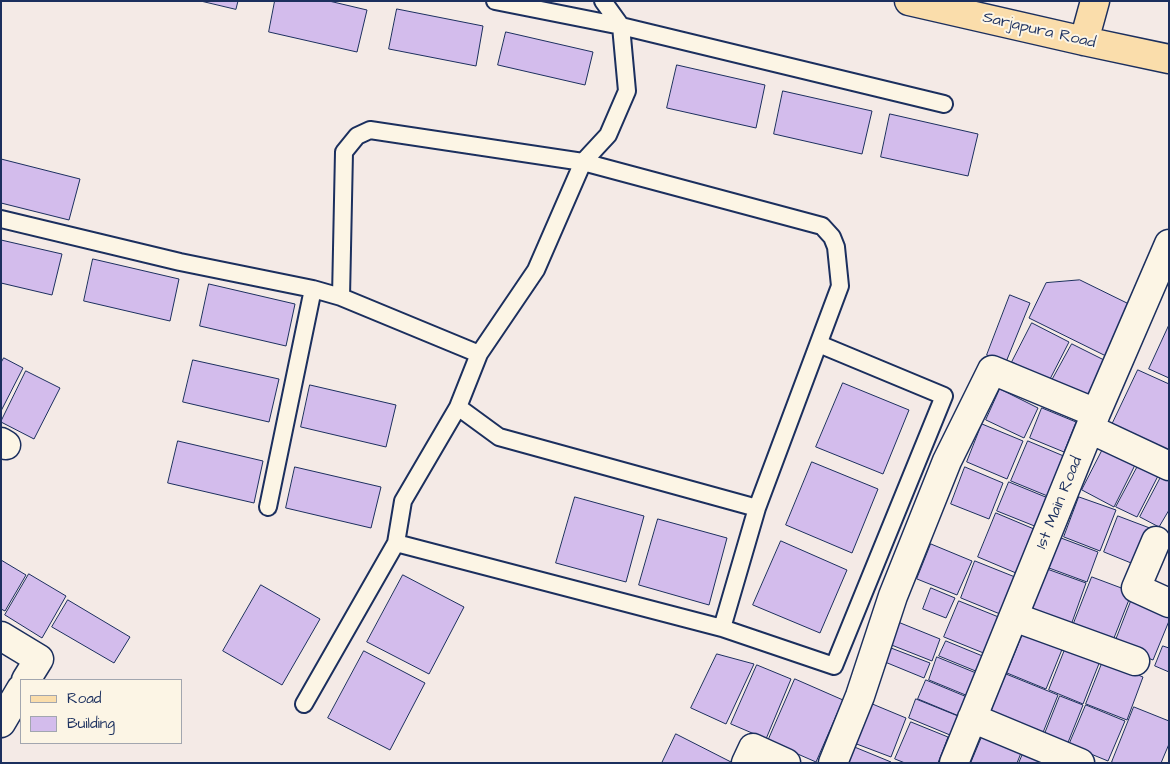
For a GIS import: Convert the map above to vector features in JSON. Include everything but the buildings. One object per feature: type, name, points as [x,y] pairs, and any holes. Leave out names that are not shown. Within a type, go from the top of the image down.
[{"type":"main road","name":"Sarjapura Road","points":[[909,1],[1169,59]]},
{"type":"main road","points":[[1084,41],[1095,1]]},
{"type":"street","name":"1st Main Road","points":[[954,763],[1093,421],[1169,244]]},
{"type":"street","points":[[833,763],[860,696],[894,596],[947,462],[992,370],[1093,421],[1169,466]]},
{"type":"street","points":[[1156,541],[1136,588],[1169,603]]},
{"type":"street","points":[[1014,617],[1135,661]]},
{"type":"street","points":[[1,636],[32,669]]},
{"type":"street","points":[[1,723],[20,691]]},
{"type":"street","points":[[972,718],[1080,763]]},
{"type":"street","points":[[746,763],[753,748],[786,763]]},
{"type":"lane","points":[[495,1],[621,26],[944,104]]},
{"type":"lane","points":[[304,704],[396,543],[403,501],[458,407],[479,354],[536,270],[583,162],[608,135],[627,91],[621,26],[602,1]]},
{"type":"lane","points":[[341,297],[344,152],[357,136],[370,130],[583,162],[822,226],[832,237],[836,247],[840,286],[757,508],[722,628]]},
{"type":"lane","points":[[1,218],[180,262],[313,289],[341,297],[479,354]]},
{"type":"lane","points":[[268,507],[313,289]]},
{"type":"lane","points":[[396,543],[722,628],[834,666],[944,396],[818,344]]},
{"type":"lane","points":[[458,407],[500,437],[757,508]]}]
